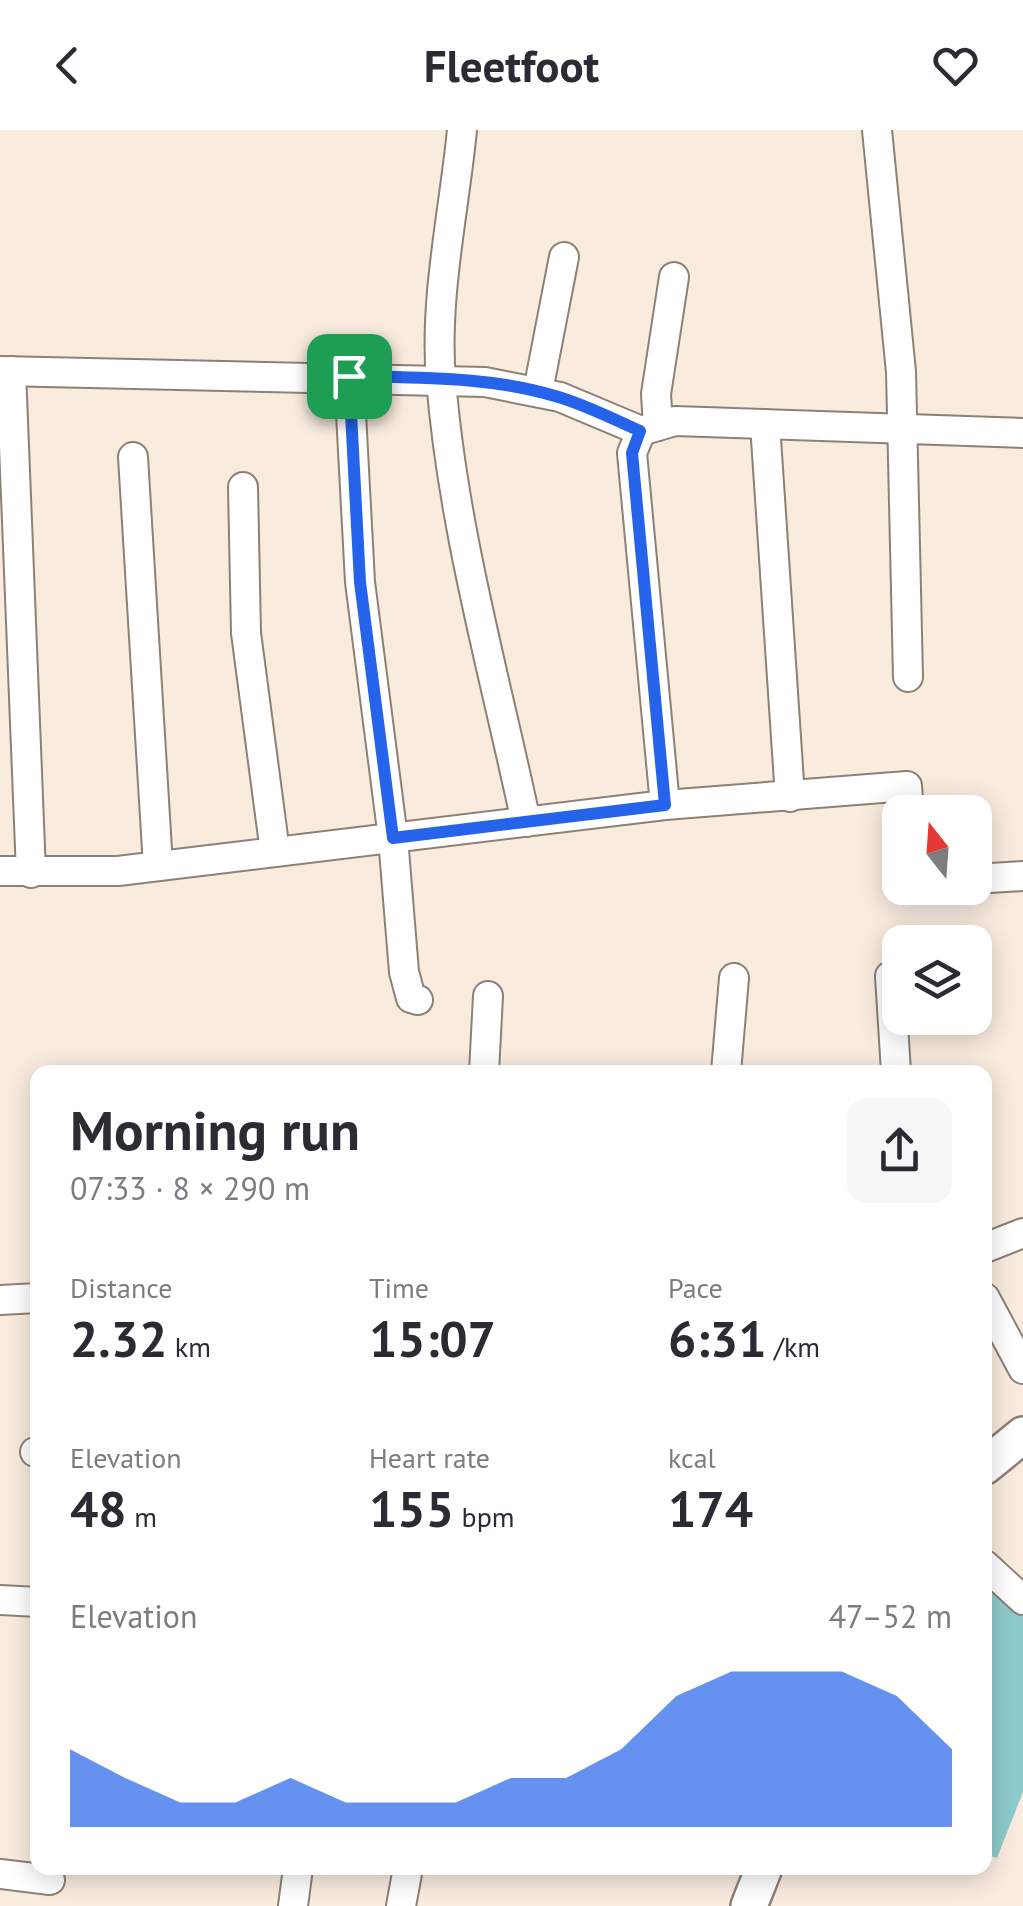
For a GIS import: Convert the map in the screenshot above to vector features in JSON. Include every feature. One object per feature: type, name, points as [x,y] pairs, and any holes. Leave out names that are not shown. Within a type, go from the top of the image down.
[{"type":"street","points":[[462,130],[440,324],[441,378],[454,488],[526,822]]},
{"type":"street","points":[[877,130],[902,372],[900,429],[908,677]]},
{"type":"street","points":[[538,391],[564,256]]},
{"type":"street","points":[[665,805],[632,453],[649,429],[674,278]]},
{"type":"street","points":[[31,872],[5,371],[441,378],[538,391],[649,429],[675,421],[1023,433]]},
{"type":"street","points":[[349,376],[360,582],[393,838],[404,972],[411,998],[418,1000]]},
{"type":"street","points":[[766,424],[790,798]]},
{"type":"street","points":[[132,458],[158,866]]},
{"type":"street","points":[[243,487],[246,633],[275,852]]},
{"type":"street","points":[[0,872],[158,866],[665,805],[906,786],[907,795]]},
{"type":"street","points":[[992,879],[1023,876]]},
{"type":"street","points":[[727,1065],[734,978]]},
{"type":"street","points":[[484,1065],[488,996]]},
{"type":"street","points":[[894,1035],[896,1065]]},
{"type":"street","points":[[992,1245],[1023,1233]]},
{"type":"street","points":[[0,1300],[30,1298]]},
{"type":"street","points":[[992,1311],[1023,1369]]},
{"type":"street","points":[[992,1460],[1023,1435]]},
{"type":"street","points":[[992,1571],[1023,1600]]},
{"type":"street","points":[[0,1600],[30,1602]]},
{"type":"street","points":[[0,1874],[50,1880]]},
{"type":"street","points":[[294,1906],[297,1875]]},
{"type":"street","points":[[400,1906],[407,1875]]},
{"type":"water","points":[[992,1591],[1023,1611],[1023,1792],[997,1858],[992,1856]]},
{"type":"route","points":[[349,376],[441,378],[522,388],[560,397],[640,431],[632,453],[665,805],[393,838],[360,582],[349,376]]}]
